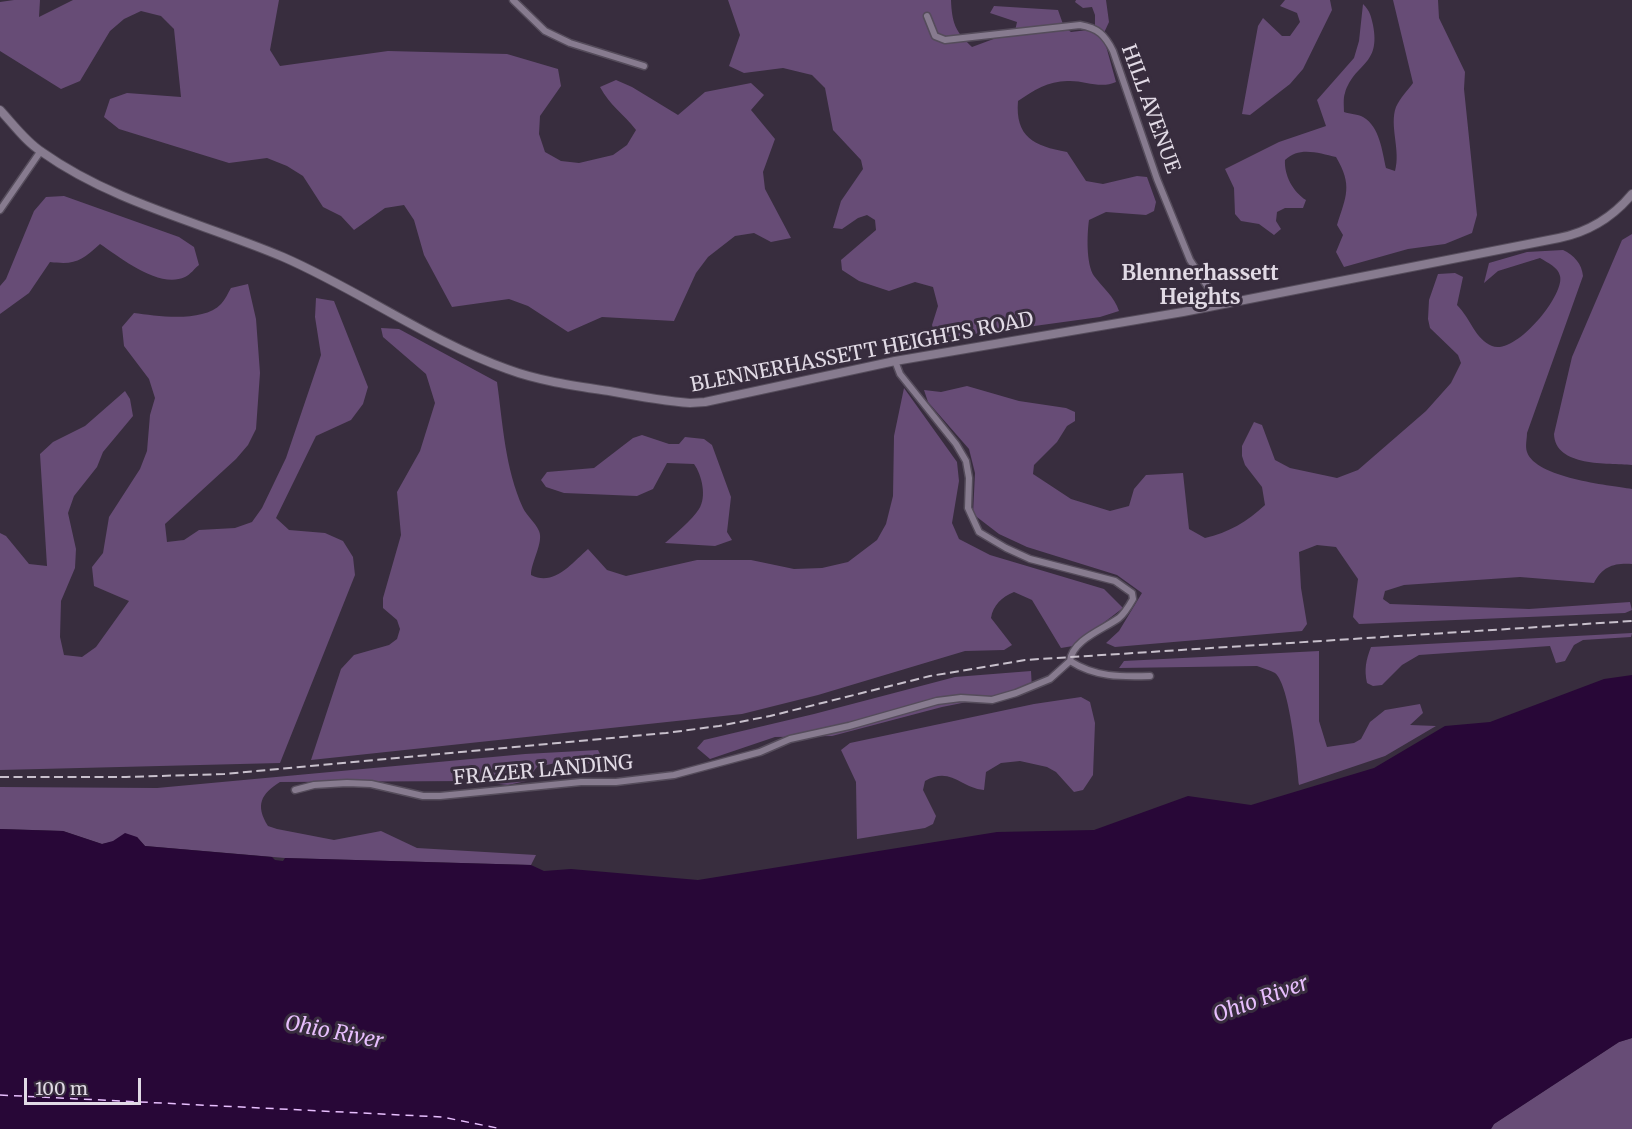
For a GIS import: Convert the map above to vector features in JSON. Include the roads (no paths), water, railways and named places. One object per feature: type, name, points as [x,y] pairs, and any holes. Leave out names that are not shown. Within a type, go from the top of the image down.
[{"type":"street","points":[[513,0],[545,31],[570,43],[644,66]]},
{"type":"street","name":"HILL AVENUE","points":[[927,16],[935,36],[945,40],[1080,25],[1100,32],[1106,37],[1113,51],[1157,179],[1190,261],[1219,304]]},
{"type":"street","name":"BLENNERHASSETT HEIGHTS ROAD","points":[[0,110],[40,152],[83,177],[135,201],[283,257],[454,346],[507,369],[537,379],[690,403],[705,402],[896,361],[1175,313],[1575,235],[1589,229],[1614,212],[1632,194]]},
{"type":"street","points":[[0,210],[40,152]]},
{"type":"street","name":"FRAZER LANDING","points":[[295,790],[308,786],[347,783],[371,784],[423,796],[440,796],[580,782],[616,783],[674,775],[760,752],[790,739],[849,726],[937,701],[961,698],[992,700],[1050,679],[1070,661],[1070,656],[1089,637],[1120,617],[1133,599],[1132,593],[1115,581],[1030,558],[1006,548],[979,532],[968,508],[969,478],[966,461],[956,444],[900,374],[896,361]]},
{"type":"street","points":[[1070,661],[1082,668],[1105,675],[1150,676]]},
{"type":"water","name":"Ohio River","points":[[1632,675],[1632,1038],[1619,1042],[1494,1124],[1491,1129],[0,1129],[0,829],[63,831],[102,844],[113,841],[125,833],[137,837],[145,846],[272,857],[283,861],[285,858],[531,865],[544,871],[571,869],[698,880],[997,832],[1094,830],[1188,796],[1251,805],[1374,768],[1445,726],[1490,722],[1604,679]]},
{"type":"railway","points":[[0,777],[224,774],[666,733],[770,716],[930,676],[1025,660],[1632,621]]},
{"type":"district","name":"Blennerhassett Heights","points":[[1200,286]]}]
